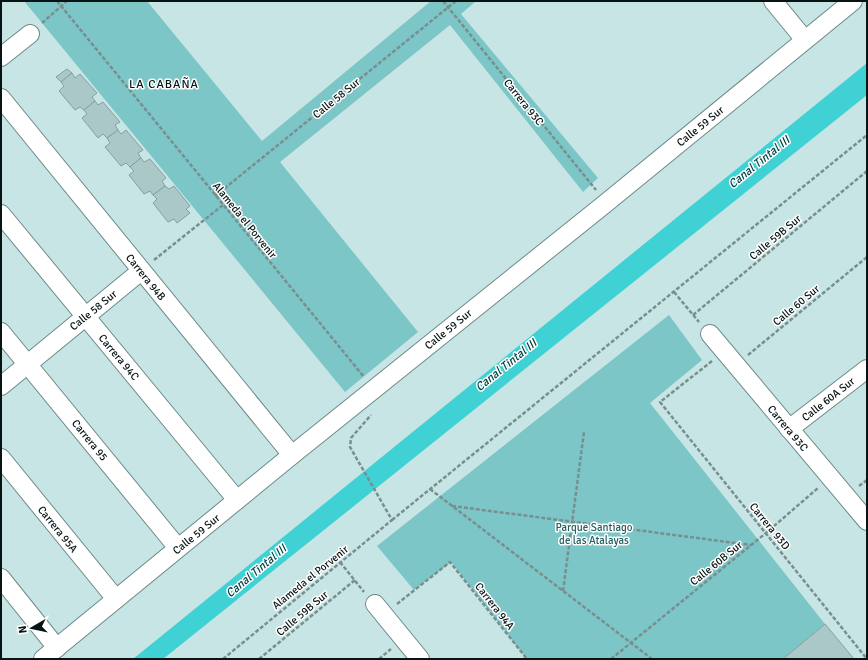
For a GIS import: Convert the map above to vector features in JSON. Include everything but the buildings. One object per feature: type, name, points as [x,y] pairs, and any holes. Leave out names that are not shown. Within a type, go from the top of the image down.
[{"type":"street","points":[[773,1],[805,40]]},
{"type":"street","name":"Calle 59 Sur","points":[[43,659],[371,391],[606,203],[853,1]]},
{"type":"street","points":[[1,57],[30,34]]},
{"type":"street","name":"Carrera 94B","points":[[1,98],[292,456]]},
{"type":"street","name":"Carrera 94C","points":[[1,214],[237,500]]},
{"type":"street","name":"Calle 58 Sur","points":[[1,386],[142,270]]},
{"type":"street","name":"Carrera 95","points":[[1,332],[178,548]]},
{"type":"street","name":"Carrera 93C","points":[[710,334],[867,521]]},
{"type":"street","name":"Calle 60A Sur","points":[[789,429],[867,369]]},
{"type":"street","name":"Carrera 95A","points":[[1,458],[116,599]]},
{"type":"street","points":[[1,578],[57,648]]},
{"type":"street","points":[[379,609],[420,659]]},
{"type":"path","name":"Alameda el Porvenir","points":[[57,1],[363,377],[371,391]]},
{"type":"path","points":[[30,34],[67,1]]},
{"type":"path","name":"Carrera 93C","points":[[443,1],[606,203]]},
{"type":"path","name":"Calle 58 Sur","points":[[215,196],[456,1]]},
{"type":"path","name":"Alameda el Porvenir","points":[[223,659],[340,562],[867,135]]},
{"type":"path","name":"Calle 59B Sur","points":[[694,315],[867,171]]},
{"type":"path","points":[[142,270],[223,205]]},
{"type":"path","name":"Calle 60 Sur","points":[[736,365],[867,257]]},
{"type":"path","points":[[674,292],[710,334]]},
{"type":"path","name":"Carrera 93D","points":[[724,351],[660,402],[867,659]]},
{"type":"path","points":[[372,414],[351,438],[350,447],[392,520]]},
{"type":"path","points":[[563,591],[584,432]]},
{"type":"path","name":"Calle 60B Sur","points":[[611,659],[766,533],[830,478]]},
{"type":"path","points":[[430,489],[652,659]]},
{"type":"path","points":[[452,506],[751,545]]},
{"type":"path","points":[[340,562],[379,609]]},
{"type":"path","name":"Carrera 94A","points":[[379,609],[450,562],[527,659]]},
{"type":"path","name":"Calle 59B Sur","points":[[259,659],[355,580]]},
{"type":"green space","points":[[24,1],[147,1],[262,141],[431,1],[476,1],[461,14],[598,178],[583,192],[450,25],[280,162],[418,332],[345,392]]},
{"type":"green space","name":"Parque Santiago de las Atalayas","points":[[669,315],[702,360],[650,403],[825,624],[783,659],[527,659],[451,562],[414,590],[377,546]]},
{"type":"water","name":"Canal Tintal III","points":[[867,63],[867,95],[163,659],[133,659]]},
{"type":"district","name":"LA CABAÑA","points":[[164,84]]}]
